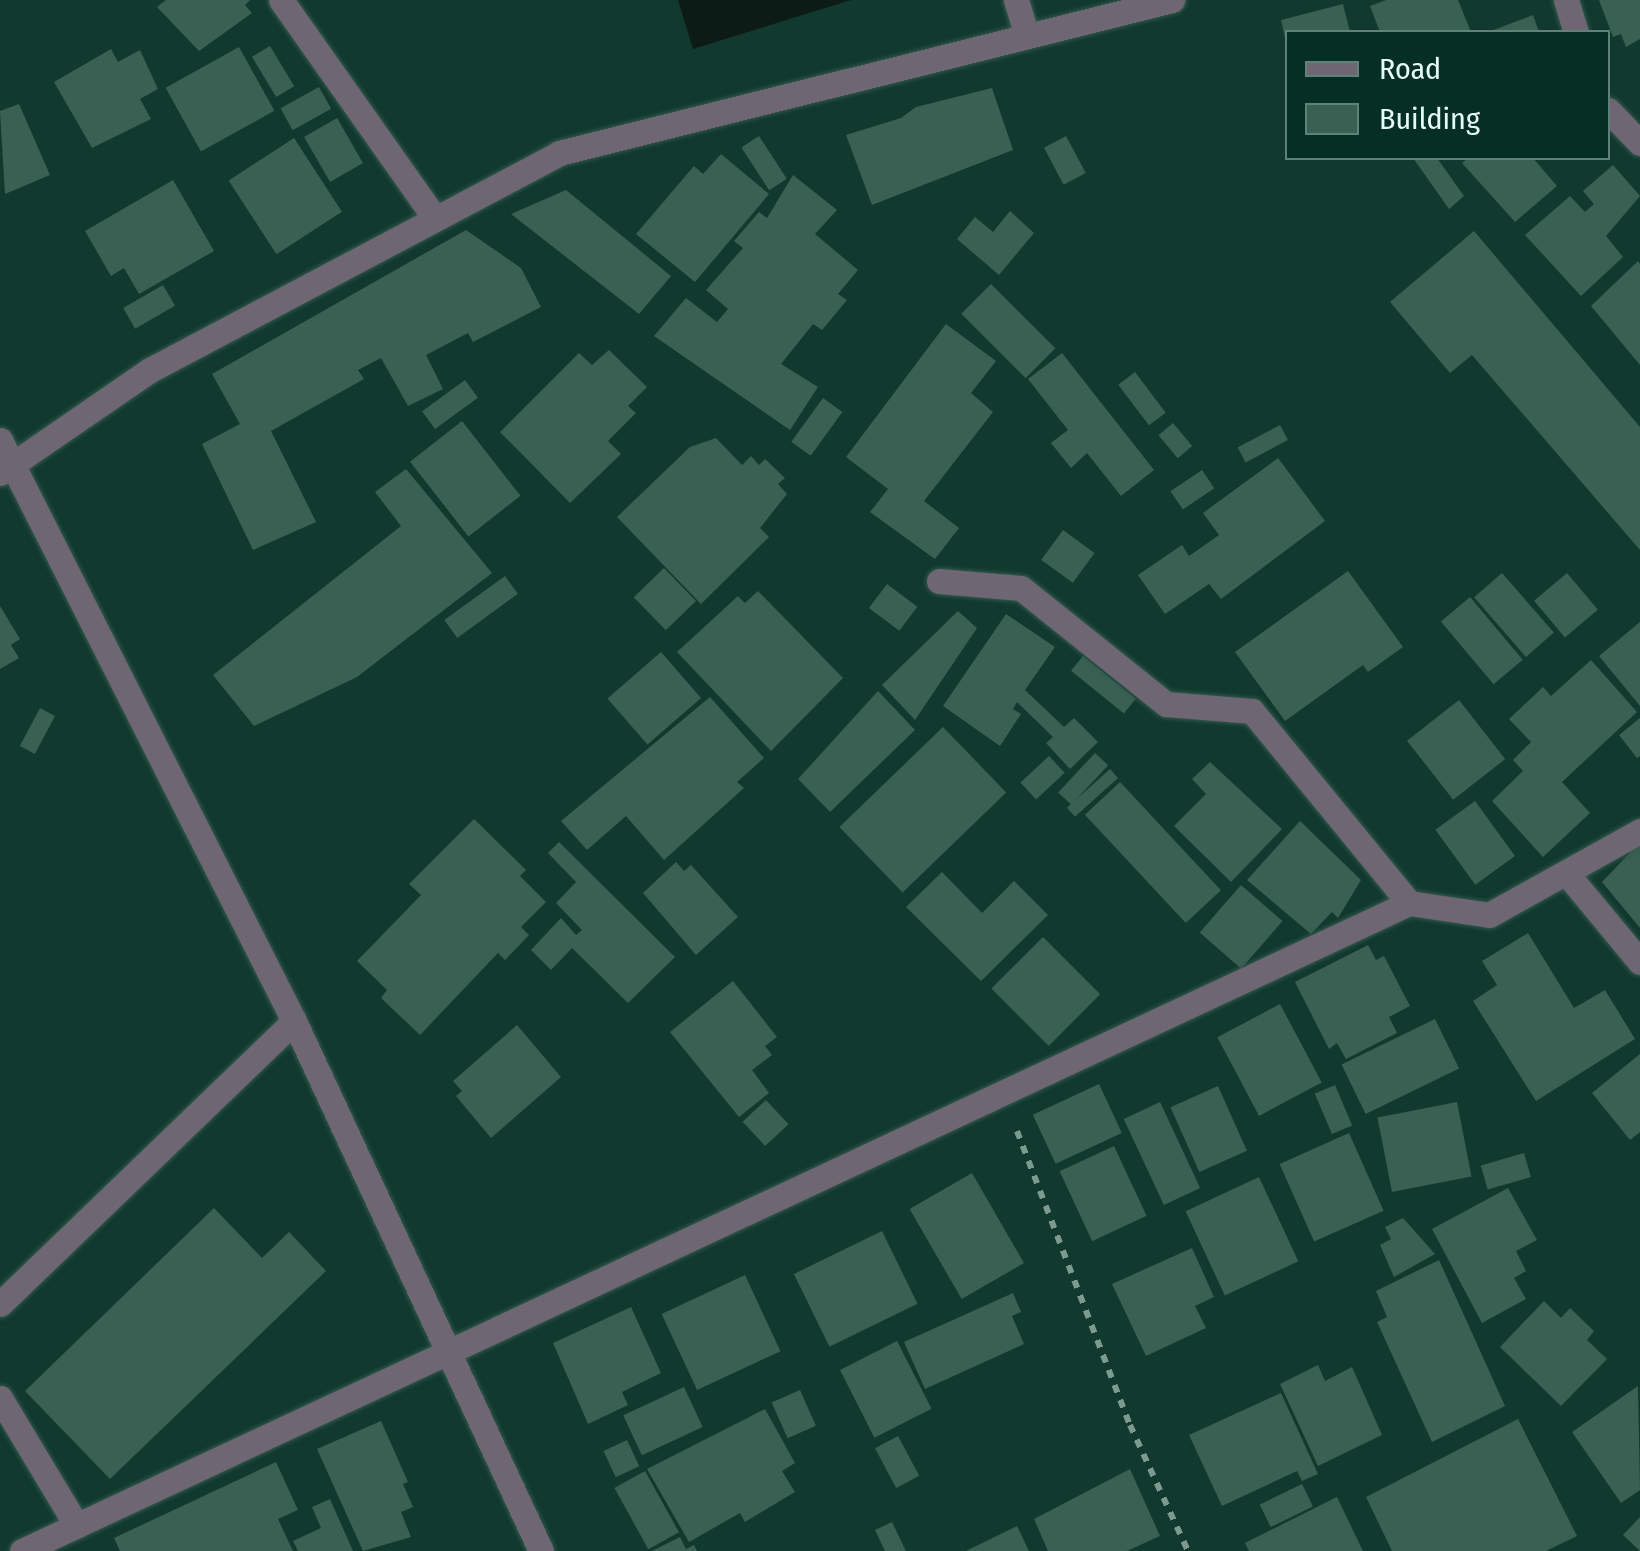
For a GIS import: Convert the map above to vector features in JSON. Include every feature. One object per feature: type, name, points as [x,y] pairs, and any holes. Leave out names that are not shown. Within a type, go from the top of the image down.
[{"type":"street","points":[[281,0],[432,214]]},
{"type":"street","points":[[6,470],[150,370],[432,214],[559,153],[1172,0]]},
{"type":"street","points":[[1566,0],[1575,30]]},
{"type":"street","points":[[1018,2],[1026,34]]},
{"type":"street","points":[[1610,112],[1640,142]]},
{"type":"street","points":[[0,440],[6,470],[294,1021],[541,1551]]},
{"type":"street","points":[[938,581],[1021,588],[1166,704],[1252,710],[1409,903]]},
{"type":"street","points":[[22,1551],[75,1535],[446,1353],[1004,1098],[1409,903],[1489,915],[1568,875],[1640,831]]},
{"type":"street","points":[[1568,875],[1640,962]]},
{"type":"street","points":[[0,1304],[294,1021]]},
{"type":"street","points":[[0,1398],[75,1535]]},
{"type":"path","points":[[1004,1098],[1130,1425],[1188,1551]]},
{"type":"shaded area","points":[[678,0],[851,0],[693,49]]},
{"type":"building","points":[[166,0],[250,0],[245,5],[252,13],[199,51],[157,7]]},
{"type":"building","points":[[1386,0],[1458,0],[1470,30],[1379,30],[1370,6]]},
{"type":"building","points":[[1599,0],[1640,0],[1640,39],[1626,47],[1621,34],[1613,37]]},
{"type":"building","points":[[1343,4],[1350,30],[1285,30],[1285,38],[1281,20]]},
{"type":"building","points":[[1533,15],[1538,30],[1493,30]]},
{"type":"building","points":[[270,46],[294,86],[276,97],[252,57]]},
{"type":"building","points":[[239,47],[274,111],[201,152],[166,88]]},
{"type":"building","points":[[111,49],[118,62],[140,50],[158,89],[140,99],[151,119],[92,148],[54,82]]},
{"type":"building","points":[[319,87],[331,109],[293,130],[281,108]]},
{"type":"building","points":[[992,88],[1013,150],[872,205],[846,135],[901,118],[916,107]]},
{"type":"building","points":[[19,104],[50,175],[5,194],[0,111]]},
{"type":"building","points":[[337,118],[363,163],[330,182],[304,137]]},
{"type":"building","points":[[759,136],[787,179],[769,190],[741,147]]},
{"type":"building","points":[[1066,136],[1086,173],[1064,185],[1044,148]]},
{"type":"building","points":[[294,138],[342,212],[277,254],[229,180]]},
{"type":"building","points":[[721,154],[769,194],[695,282],[636,234],[694,166],[703,174]]},
{"type":"building","points":[[1414,160],[1438,160],[1464,196],[1449,209]]},
{"type":"building","points":[[1535,160],[1557,186],[1515,222],[1462,163]]},
{"type":"building","points":[[1613,165],[1640,196],[1606,236],[1623,257],[1581,296],[1525,235],[1570,196],[1585,212],[1594,204],[1583,191]]},
{"type":"building","points":[[793,175],[837,210],[815,234],[858,270],[838,294],[847,300],[822,330],[813,324],[781,364],[818,387],[790,430],[654,336],[686,298],[717,322],[728,309],[706,290],[743,248],[734,241],[759,212],[767,218]]},
{"type":"building","points":[[173,180],[214,251],[139,294],[124,268],[111,276],[85,231]]},
{"type":"building","points":[[566,190],[671,276],[639,314],[511,214]]},
{"type":"building","points":[[1010,211],[1034,233],[999,275],[957,239],[975,217],[993,232]]},
{"type":"building","points":[[466,230],[521,268],[541,307],[473,342],[468,333],[426,355],[443,389],[408,406],[381,358],[358,370],[364,379],[271,431],[316,522],[253,550],[202,444],[240,424],[212,374]]},
{"type":"building","points":[[1474,231],[1640,427],[1640,550],[1472,355],[1450,373],[1390,302]]},
{"type":"building","points":[[1638,261],[1640,264],[1640,365],[1591,306]]},
{"type":"building","points":[[991,284],[1055,348],[1026,378],[961,314]]},
{"type":"building","points":[[163,285],[175,306],[135,329],[123,308]]},
{"type":"building","points":[[946,324],[996,361],[971,393],[993,412],[924,501],[959,528],[935,559],[870,512],[888,489],[846,457]]},
{"type":"building","points":[[609,350],[647,387],[628,406],[636,413],[608,441],[621,454],[570,503],[500,432],[579,353],[592,365]]},
{"type":"building","points":[[1062,353],[1154,470],[1121,496],[1087,453],[1071,468],[1051,443],[1068,430],[1028,379]]},
{"type":"building","points":[[1135,372],[1166,413],[1149,425],[1118,385]]},
{"type":"building","points":[[465,380],[478,398],[435,429],[422,411]]},
{"type":"building","points":[[823,398],[842,412],[811,456],[791,442]]},
{"type":"building","points":[[462,421],[520,496],[468,536],[410,462]]},
{"type":"building","points":[[1173,423],[1192,446],[1178,458],[1158,435]]},
{"type":"building","points":[[1280,425],[1288,440],[1246,463],[1238,448]]},
{"type":"building","points":[[716,438],[742,465],[751,456],[759,465],[765,459],[785,478],[778,484],[787,494],[760,528],[769,537],[701,604],[617,517],[690,447]]},
{"type":"building","points":[[1278,458],[1325,521],[1221,599],[1209,584],[1165,614],[1138,575],[1182,545],[1189,556],[1219,535],[1203,513]]},
{"type":"building","points":[[406,469],[492,573],[357,677],[254,726],[213,675],[401,526],[375,492]]},
{"type":"building","points":[[1202,470],[1214,488],[1183,509],[1170,491]]},
{"type":"building","points":[[1063,530],[1095,553],[1073,583],[1041,560]]},
{"type":"building","points":[[664,568],[696,601],[666,630],[634,597]]},
{"type":"building","points":[[1348,571],[1403,647],[1368,672],[1363,665],[1285,721],[1235,652]]},
{"type":"building","points":[[1502,573],[1554,633],[1526,657],[1474,597]]},
{"type":"building","points":[[1567,573],[1598,610],[1565,637],[1534,601]]},
{"type":"building","points":[[505,576],[518,594],[457,638],[444,620]]},
{"type":"building","points":[[887,584],[917,607],[899,631],[869,608]]},
{"type":"building","points":[[758,591],[843,678],[771,751],[677,652],[738,596],[745,603]]},
{"type":"building","points":[[1470,597],[1523,660],[1494,684],[1441,621]]},
{"type":"building","points":[[0,606],[20,639],[11,645],[19,658],[0,669]]},
{"type":"building","points":[[958,611],[977,628],[915,720],[882,685]]},
{"type":"building","points":[[1006,614],[1055,647],[1025,690],[1064,727],[1074,718],[1098,742],[1070,769],[1046,743],[1053,737],[1017,702],[1013,709],[1021,714],[1000,746],[943,706]]},
{"type":"building","points":[[1640,622],[1640,706],[1599,656]]},
{"type":"building","points":[[661,652],[701,698],[647,745],[607,699]]},
{"type":"building","points":[[1083,656],[1136,699],[1124,714],[1071,671]]},
{"type":"building","points":[[1591,660],[1637,712],[1562,782],[1590,813],[1543,857],[1492,801],[1523,771],[1513,760],[1531,742],[1509,719],[1543,687],[1551,696]]},
{"type":"building","points":[[878,691],[915,730],[830,812],[798,779]]},
{"type":"building","points":[[710,697],[764,758],[737,782],[744,788],[664,860],[626,816],[587,850],[561,821]]},
{"type":"building","points":[[1459,700],[1505,759],[1453,800],[1407,741]]},
{"type":"building","points":[[40,708],[55,716],[35,754],[20,746]]},
{"type":"building","points":[[1640,718],[1640,756],[1637,758],[1619,735]]},
{"type":"building","points":[[943,727],[1006,792],[903,892],[839,827]]},
{"type":"building","points":[[1095,753],[1108,765],[1071,805],[1058,792]]},
{"type":"building","points":[[1049,756],[1065,773],[1036,799],[1020,783]]},
{"type":"building","points":[[1210,762],[1282,829],[1231,882],[1174,826],[1206,794],[1192,779]]},
{"type":"building","points":[[1110,769],[1118,778],[1075,817],[1067,808]]},
{"type":"building","points":[[1120,782],[1221,890],[1186,923],[1085,815]]},
{"type":"building","points":[[1475,801],[1515,856],[1475,885],[1435,830]]},
{"type":"building","points":[[474,819],[526,870],[520,876],[546,902],[521,927],[529,935],[505,960],[498,953],[420,1035],[381,998],[387,990],[357,961],[421,895],[409,884]]},
{"type":"building","points":[[1300,821],[1361,880],[1338,918],[1332,912],[1311,934],[1247,880]]},
{"type":"building","points":[[559,842],[675,957],[628,1003],[572,948],[551,970],[531,950],[561,918],[576,935],[582,930],[556,903],[576,882],[548,853]]},
{"type":"building","points":[[1640,842],[1640,928],[1602,882]]},
{"type":"building","points":[[676,862],[684,871],[691,865],[738,917],[696,955],[643,893]]},
{"type":"building","points":[[942,872],[982,913],[1014,881],[1048,915],[981,981],[906,907]]},
{"type":"building","points":[[1241,885],[1283,921],[1241,969],[1200,933]]},
{"type":"building","points":[[1528,933],[1574,1008],[1605,990],[1635,1039],[1536,1101],[1473,1001],[1497,985],[1482,961]]},
{"type":"building","points":[[1043,937],[1100,994],[1049,1046],[991,989]]},
{"type":"building","points":[[1368,945],[1376,960],[1384,956],[1410,1006],[1389,1017],[1397,1033],[1346,1059],[1337,1043],[1329,1049],[1295,982]]},
{"type":"building","points":[[733,981],[777,1037],[765,1046],[772,1055],[752,1070],[769,1093],[739,1117],[670,1032]]},
{"type":"building","points":[[1280,1004],[1322,1083],[1259,1116],[1217,1037]]},
{"type":"building","points":[[1435,1019],[1459,1068],[1366,1114],[1342,1065]]},
{"type":"building","points":[[517,1025],[561,1077],[491,1138],[456,1096],[462,1091],[453,1081]]},
{"type":"building","points":[[1640,1054],[1640,1132],[1630,1140],[1592,1093]]},
{"type":"building","points":[[1099,1084],[1122,1133],[1056,1164],[1033,1115]]},
{"type":"building","points":[[1335,1085],[1352,1126],[1332,1134],[1315,1094]]},
{"type":"building","points":[[1218,1086],[1247,1151],[1199,1172],[1170,1107]]},
{"type":"building","points":[[766,1100],[789,1124],[765,1146],[743,1122]]},
{"type":"building","points":[[1160,1102],[1200,1188],[1164,1205],[1124,1119]]},
{"type":"building","points":[[1457,1102],[1472,1177],[1392,1192],[1377,1117]]},
{"type":"building","points":[[1349,1133],[1384,1211],[1314,1242],[1280,1164]]},
{"type":"building","points":[[1114,1146],[1147,1216],[1092,1241],[1060,1171]]},
{"type":"building","points":[[1524,1153],[1531,1177],[1488,1189],[1481,1165]]},
{"type":"building","points":[[972,1173],[1024,1263],[962,1299],[910,1209]]},
{"type":"building","points":[[1259,1177],[1298,1261],[1225,1296],[1186,1211]]},
{"type":"building","points":[[1508,1188],[1537,1240],[1516,1251],[1526,1271],[1514,1278],[1526,1299],[1482,1323],[1432,1229]]},
{"type":"building","points":[[214,1208],[262,1258],[289,1232],[326,1271],[110,1479],[25,1391]]},
{"type":"building","points":[[1403,1218],[1435,1254],[1394,1277],[1380,1245],[1391,1239],[1385,1227]]},
{"type":"building","points":[[882,1231],[918,1304],[829,1347],[794,1274]]},
{"type":"building","points":[[1192,1248],[1214,1297],[1195,1306],[1206,1328],[1146,1356],[1112,1284]]},
{"type":"building","points":[[1439,1260],[1505,1406],[1432,1442],[1377,1322],[1387,1317],[1376,1291]]},
{"type":"building","points":[[745,1275],[780,1351],[697,1390],[662,1314]]},
{"type":"building","points":[[1013,1293],[1021,1312],[1012,1316],[1024,1344],[925,1389],[904,1342]]},
{"type":"building","points":[[1544,1301],[1561,1318],[1570,1308],[1594,1331],[1587,1340],[1607,1359],[1561,1406],[1500,1347]]},
{"type":"building","points":[[631,1307],[661,1373],[622,1392],[628,1405],[588,1424],[553,1343]]},
{"type":"building","points":[[897,1341],[932,1409],[874,1438],[840,1370]]},
{"type":"building","points":[[1318,1365],[1325,1381],[1352,1367],[1382,1435],[1318,1466],[1280,1384]]},
{"type":"building","points":[[1638,1386],[1640,1490],[1621,1503],[1572,1432]]},
{"type":"building","points":[[684,1387],[703,1427],[642,1455],[623,1415]]},
{"type":"building","points":[[800,1390],[816,1426],[788,1438],[772,1403]]},
{"type":"building","points":[[1281,1393],[1318,1474],[1302,1481],[1297,1471],[1222,1506],[1189,1435]]},
{"type":"building","points":[[765,1409],[795,1463],[782,1471],[795,1492],[745,1522],[740,1513],[689,1542],[647,1469]]},
{"type":"building","points":[[1518,1419],[1577,1536],[1546,1551],[1392,1551],[1366,1497]]},
{"type":"building","points":[[381,1421],[408,1482],[403,1484],[413,1507],[401,1512],[411,1537],[363,1551],[317,1449]]},
{"type":"building","points":[[898,1436],[919,1476],[896,1488],[875,1448]]},
{"type":"building","points":[[627,1440],[639,1466],[616,1477],[603,1451]]},
{"type":"building","points":[[276,1462],[298,1510],[278,1519],[293,1551],[120,1551],[114,1538]]},
{"type":"building","points":[[1130,1469],[1160,1536],[1127,1551],[1048,1551],[1034,1519]]},
{"type":"building","points":[[645,1471],[679,1532],[648,1549],[614,1488]]},
{"type":"building","points":[[1302,1484],[1313,1506],[1271,1527],[1260,1505]]},
{"type":"building","points":[[1337,1497],[1363,1551],[1249,1551],[1245,1543]]},
{"type":"building","points":[[330,1499],[353,1551],[298,1551],[293,1541],[321,1528],[312,1507]]},
{"type":"building","points":[[1640,1517],[1640,1551],[1623,1535]]},
{"type":"building","points":[[892,1522],[906,1551],[885,1551],[875,1530]]},
{"type":"building","points":[[1017,1526],[1029,1551],[966,1551]]},
{"type":"building","points":[[680,1537],[686,1549],[694,1545],[697,1551],[652,1551]]}]
